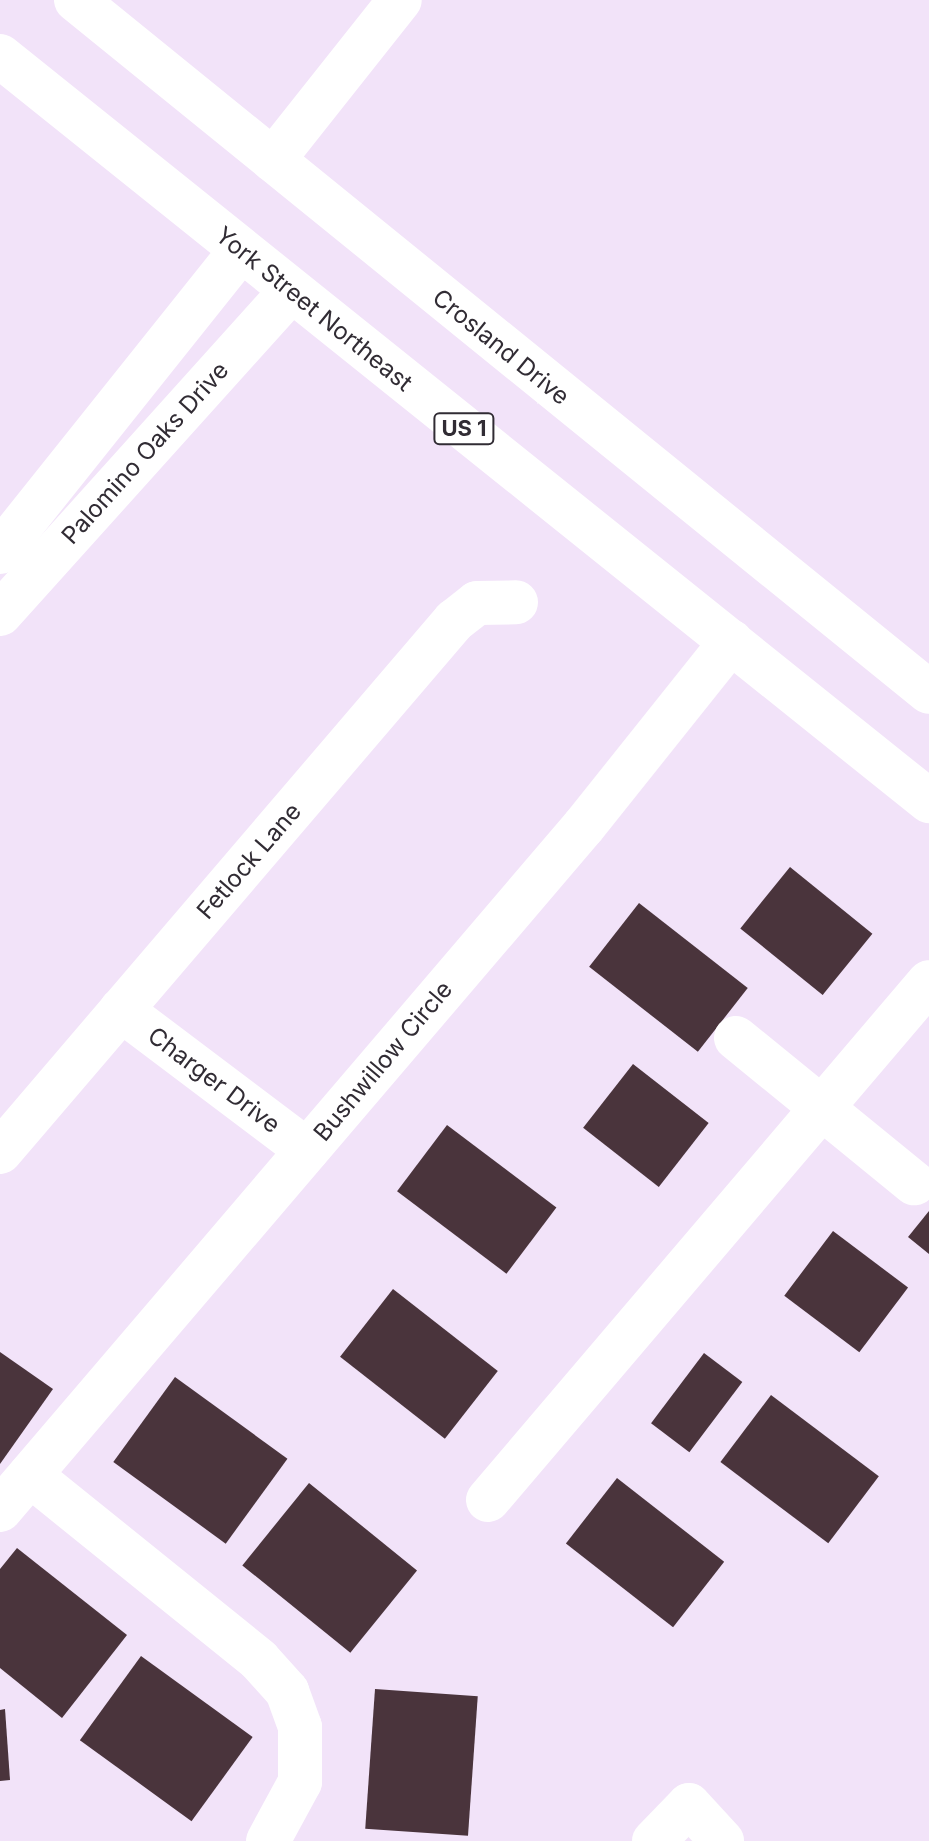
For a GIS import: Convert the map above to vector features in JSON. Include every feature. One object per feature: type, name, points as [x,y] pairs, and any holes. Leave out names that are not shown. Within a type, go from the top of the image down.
[{"type":"main road","name":"Crosland Drive","points":[[76,0],[929,692]]},
{"type":"main road","points":[[273,160],[400,0]]},
{"type":"main road","name":"York Street Northeast","points":[[0,56],[929,801]]},
{"type":"main road","name":"Palomino Oaks Drive","points":[[0,552],[240,251]]},
{"type":"main road","name":"Palomino Oaks Drive","points":[[0,614],[291,291]]},
{"type":"main road","name":"Fetlock Lane","points":[[0,1152],[454,621],[477,603],[516,602]]},
{"type":"main road","name":"Bushwillow Circle","points":[[0,1510],[584,826],[731,642]]},
{"type":"main road","points":[[488,1500],[929,982]]},
{"type":"main road","name":"Charger Drive","points":[[121,1010],[307,1150]]},
{"type":"main road","points":[[736,1038],[914,1183]]},
{"type":"main road","points":[[30,1475],[259,1660],[287,1691],[300,1727],[300,1782],[268,1841]]},
{"type":"main road","points":[[654,1841],[689,1805],[722,1841]]},
{"type":"building","points":[[790,867],[872,934],[823,995],[740,928]]},
{"type":"building","points":[[639,903],[748,988],[698,1052],[589,967]]},
{"type":"building","points":[[633,1064],[709,1123],[659,1187],[583,1128]]},
{"type":"building","points":[[447,1125],[556,1207],[506,1274],[397,1191]]},
{"type":"building","points":[[929,1211],[929,1254],[908,1237]]},
{"type":"building","points":[[833,1231],[908,1288],[859,1352],[784,1296]]},
{"type":"building","points":[[393,1289],[498,1371],[445,1439],[340,1357]]},
{"type":"building","points":[[0,1352],[53,1389],[0,1464]]},
{"type":"building","points":[[704,1353],[742,1382],[689,1452],[651,1423]]},
{"type":"building","points":[[175,1377],[287,1459],[226,1544],[113,1462]]},
{"type":"building","points":[[771,1395],[879,1476],[828,1543],[720,1462]]},
{"type":"building","points":[[617,1478],[724,1562],[673,1627],[566,1543]]},
{"type":"building","points":[[309,1483],[417,1570],[350,1653],[242,1565]]},
{"type":"building","points":[[17,1548],[127,1635],[62,1718],[0,1668],[0,1569]]},
{"type":"building","points":[[141,1656],[253,1737],[192,1821],[80,1740]]},
{"type":"building","points":[[375,1689],[478,1696],[468,1836],[365,1829]]},
{"type":"building","points":[[5,1709],[10,1780],[0,1781],[0,1710]]}]
